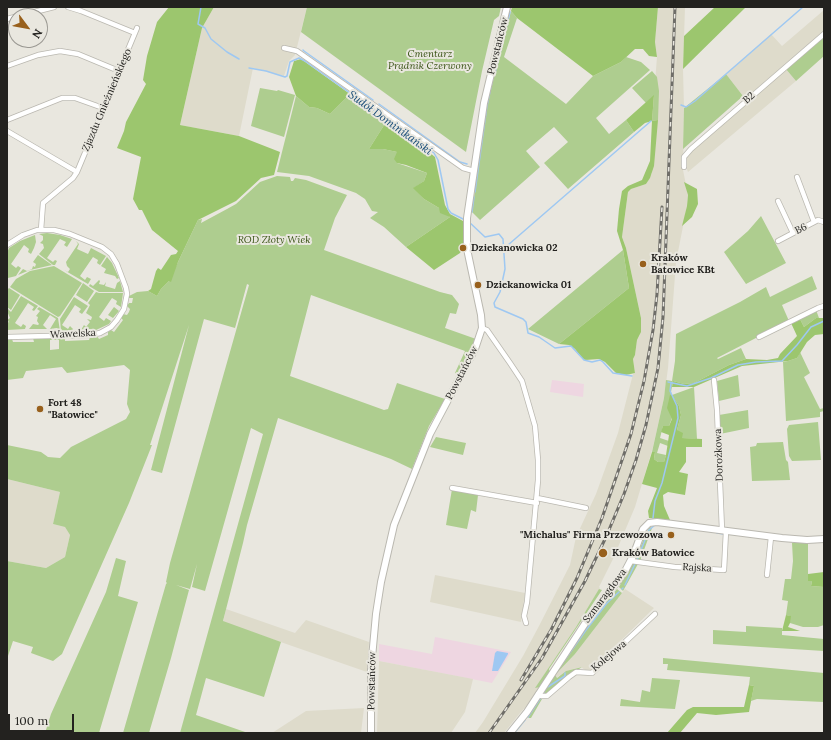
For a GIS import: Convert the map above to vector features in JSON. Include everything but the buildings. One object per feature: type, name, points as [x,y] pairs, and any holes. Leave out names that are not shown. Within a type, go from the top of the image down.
[{"type":"street","points":[[7,18],[54,7]]},
{"type":"street","name":"Zjazdu Gnieźnieńskiego","points":[[68,7],[136,30],[77,172]]},
{"type":"street","name":"Powstańców","points":[[371,733],[371,669],[376,614],[381,582],[394,525],[430,434],[475,349],[482,328],[481,315],[468,257],[466,227],[484,103],[507,7]]},
{"type":"street","name":"B2","points":[[684,167],[684,157],[691,148],[824,34]]},
{"type":"street","points":[[284,48],[297,50],[463,168],[474,171]]},
{"type":"street","points":[[7,66],[38,55],[60,51],[78,54],[119,71]]},
{"type":"street","points":[[7,120],[62,98],[75,98],[103,108]]},
{"type":"street","points":[[7,131],[77,172],[73,178],[43,203],[41,230]]},
{"type":"street","points":[[797,177],[814,222]]},
{"type":"street","points":[[778,201],[793,233]]},
{"type":"street","name":"B6","points":[[778,241],[818,220],[824,222]]},
{"type":"street","name":"Wawelska","points":[[7,245],[23,235],[41,230],[61,231],[102,247],[111,254],[117,264],[126,288],[127,297],[124,309],[114,323],[107,330],[100,333],[91,335],[7,337]]},
{"type":"street","points":[[759,338],[824,306]]},
{"type":"street","points":[[482,328],[486,329],[524,385],[535,426],[538,472],[537,500],[527,602],[524,616],[526,623]]},
{"type":"street","name":"Dorożkowa","points":[[714,380],[724,531]]},
{"type":"street","points":[[452,488],[522,501],[537,500],[586,508]]},
{"type":"street","points":[[477,490],[522,499],[525,501]]},
{"type":"street","name":"Szmaragdowa","points":[[510,733],[527,712],[584,624],[615,586],[631,561],[645,527],[652,522],[771,537],[807,540],[824,539]]},
{"type":"street","name":"Rajska","points":[[631,561],[675,567],[724,570],[724,531]]},
{"type":"street","points":[[767,575],[771,537]]},
{"type":"street","name":"Kolejowa","points":[[538,694],[541,696],[547,696],[576,672],[592,673],[655,614]]},
{"type":"shaded area","points":[[214,7],[307,7],[295,55],[289,61],[284,76],[253,68],[239,136],[180,125],[202,28]]},
{"type":"shaded area","points":[[658,7],[685,7],[683,69],[683,170],[688,195],[676,262],[668,368],[664,398],[653,447],[635,507],[613,559],[599,587],[600,588],[536,687],[540,687],[504,733],[475,733],[523,656],[570,565],[576,537],[596,494],[618,433],[633,374],[635,373],[633,359],[637,340],[640,335],[641,318],[626,248],[622,237],[628,192],[631,189],[646,184],[652,173],[652,121],[657,57],[655,42]]},
{"type":"shaded area","points":[[824,10],[824,31],[748,96],[746,94],[743,96],[726,74],[771,34],[782,46]]},
{"type":"shaded area","points":[[785,68],[796,81],[688,172],[685,164],[685,157]]},
{"type":"shaded area","points":[[552,380],[584,384],[583,397],[550,392]]},
{"type":"shaded area","points":[[7,479],[60,492],[53,524],[65,527],[70,535],[65,557],[46,568],[7,561]]},
{"type":"shaded area","points":[[435,575],[525,593],[521,622],[430,602]]},
{"type":"shaded area","points":[[625,589],[654,608],[591,670],[585,670],[581,667],[566,671],[556,678],[555,675],[575,654]]},
{"type":"shaded area","points":[[226,609],[295,633],[306,620],[369,642],[367,672],[223,622]]},
{"type":"shaded area","points":[[435,637],[511,652],[492,683],[379,661],[379,644],[432,654]]},
{"type":"shaded area","points":[[379,661],[473,679],[465,712],[451,733],[377,733]]},
{"type":"shaded area","points":[[364,708],[361,733],[272,733],[306,711]]},
{"type":"green space","points":[[169,7],[214,7],[202,28],[180,125],[239,136],[280,152],[274,175],[261,178],[236,201],[198,220],[178,262],[171,282],[169,281],[161,289],[157,296],[148,291],[151,289],[156,271],[158,268],[161,270],[171,255],[176,254],[178,251],[152,230],[142,210],[139,210],[133,199],[141,157],[117,148],[126,122],[146,84],[143,80],[147,56],[157,22]]},
{"type":"green space","name":"Cmentarz Prądnik Czerwony","points":[[307,7],[501,7],[499,16],[494,20],[466,152],[301,32]]},
{"type":"green space","points":[[512,7],[658,7],[655,42],[657,57],[649,56],[643,49],[635,49],[621,62],[593,76],[517,18],[511,11]]},
{"type":"green space","points":[[715,7],[746,7],[683,69],[684,36]]},
{"type":"green space","points":[[511,11],[517,18],[504,57],[566,104],[593,76],[621,62],[626,57],[641,62],[650,70],[596,118],[609,134],[626,120],[634,132],[568,189],[544,163],[568,142],[554,127],[526,151],[540,167],[480,220],[472,212],[487,104]]},
{"type":"green space","points":[[824,36],[824,56],[796,81],[785,68]]},
{"type":"green space","points":[[301,59],[350,94],[330,114],[317,108],[309,107],[296,96],[289,77],[294,61]]},
{"type":"green space","points":[[652,71],[657,77],[659,91],[658,120],[652,121],[654,96],[646,103],[632,88]]},
{"type":"green space","points":[[726,74],[743,96],[683,149],[684,108]]},
{"type":"green space","points":[[260,88],[278,90],[295,95],[284,137],[251,126]]},
{"type":"green space","points":[[350,94],[386,122],[369,149],[383,149],[397,152],[397,163],[427,173],[424,181],[414,188],[424,199],[450,217],[406,247],[384,227],[370,218],[378,212],[372,211],[365,199],[356,193],[309,176],[277,172],[296,96],[309,107],[317,108],[330,114]]},
{"type":"green space","points":[[654,95],[652,121],[645,123],[634,132],[626,120]]},
{"type":"green space","points":[[658,120],[654,166],[650,178],[646,184],[631,189],[628,192],[622,237],[626,248],[641,318],[641,332],[637,340],[633,359],[635,373],[626,375],[616,373],[605,362],[599,359],[585,360],[569,345],[559,344],[629,288],[623,250],[617,231],[619,209],[622,191],[628,186],[642,180],[650,161],[652,121]]},
{"type":"green space","points":[[386,122],[409,136],[435,157],[445,205],[450,214],[463,221],[463,248],[460,253],[434,270],[406,247],[450,217],[440,213],[439,208],[424,199],[413,188],[424,181],[427,173],[397,163],[394,159],[397,152],[383,149],[369,149]]},
{"type":"green space","name":"ROD Złoty Wiek","points":[[277,176],[290,177],[291,181],[295,178],[306,180],[347,195],[335,218],[324,250],[452,295],[459,304],[456,314],[450,313],[445,328],[476,339],[454,384],[452,384],[457,374],[455,373],[465,351],[311,295],[290,376],[384,410],[388,409],[397,383],[445,399],[429,426],[412,469],[391,459],[278,418],[247,525],[223,621],[281,642],[264,697],[206,678],[196,715],[248,733],[180,733],[263,434],[251,428],[205,591],[192,587],[197,564],[190,589],[176,585],[189,590],[149,733],[123,733],[167,583],[170,563],[249,285],[247,284],[235,328],[204,319],[162,473],[151,470],[189,325],[150,445],[152,445],[129,503],[62,654],[53,661],[31,653],[33,647],[13,641],[7,659],[7,561],[46,568],[65,557],[70,535],[65,527],[53,524],[60,492],[7,479],[7,445],[41,452],[48,457],[60,458],[71,447],[126,419],[130,412],[127,404],[130,370],[124,365],[67,373],[62,367],[26,371],[23,378],[7,380],[7,343],[8,339],[12,339],[13,342],[34,342],[33,338],[65,338],[65,341],[89,340],[90,337],[97,336],[99,339],[108,335],[108,332],[111,330],[114,332],[123,320],[121,318],[123,314],[127,315],[129,312],[130,309],[127,306],[129,303],[132,303],[133,298],[129,298],[129,296],[137,292],[148,291],[157,296],[161,289],[169,281],[198,220],[202,219],[201,223],[236,204],[260,182]],"holes":[[[50,340],[59,340],[59,349],[50,350]]]},
{"type":"green space","points":[[684,182],[697,189],[698,204],[692,217],[682,226],[688,195]]},
{"type":"green space","points":[[761,216],[786,263],[746,284],[724,252],[748,231]]},
{"type":"green space","points":[[47,233],[72,239],[67,247],[64,245],[66,242],[60,239],[47,258],[53,262],[55,260],[57,261],[55,265],[39,254],[44,248],[43,244],[40,243],[43,240],[43,236],[39,234]]},
{"type":"green space","points":[[35,235],[36,242],[31,254],[28,252],[29,249],[24,245],[11,264],[16,268],[18,266],[21,268],[16,276],[8,278],[7,253],[9,248],[20,241]]},
{"type":"green space","points":[[76,241],[79,244],[77,249],[88,254],[91,248],[106,256],[100,265],[97,263],[98,260],[93,257],[80,276],[85,280],[87,277],[91,279],[88,284],[64,270],[68,272],[70,269],[66,262],[78,244]]},
{"type":"green space","points":[[623,250],[629,288],[559,344],[528,329]]},
{"type":"green space","points":[[38,255],[52,265],[30,270],[18,275],[23,269],[27,271],[32,269],[33,266],[35,267],[36,264],[33,262]]},
{"type":"green space","points":[[107,257],[112,263],[119,278],[117,279],[115,276],[104,273],[106,269],[101,266]]},
{"type":"green space","points":[[54,266],[82,283],[58,317],[10,287],[16,279],[30,271]]},
{"type":"green space","points":[[812,276],[817,289],[782,305],[789,321],[717,358],[718,359],[741,348],[746,359],[729,365],[694,383],[684,384],[673,381],[671,392],[672,418],[669,426],[663,426],[660,438],[669,441],[668,446],[660,443],[657,453],[666,455],[664,462],[658,462],[654,459],[655,452],[652,452],[664,398],[666,380],[672,381],[675,361],[676,334],[740,302],[766,287],[770,297]]},
{"type":"green space","points":[[99,280],[99,284],[104,285],[106,282],[105,286],[115,289],[117,283],[120,281],[123,292],[99,292],[89,286],[90,284],[93,286]]},
{"type":"green space","points":[[83,283],[94,291],[87,302],[76,295]]},
{"type":"green space","points":[[9,288],[20,295],[11,310],[7,307],[7,290]]},
{"type":"green space","points":[[96,292],[123,293],[121,307],[116,304],[117,301],[112,298],[99,317],[104,321],[106,318],[111,321],[109,324],[96,330],[76,332],[81,330],[84,325],[86,327],[90,322],[87,319],[91,320],[92,317],[86,313],[90,305],[88,303]]},
{"type":"green space","points":[[21,296],[38,306],[34,311],[32,310],[34,307],[28,303],[15,323],[21,327],[23,324],[26,326],[25,329],[7,330],[7,323],[9,322],[7,320],[10,318],[7,311],[8,309],[11,312]]},
{"type":"green space","points":[[74,297],[88,306],[82,314],[79,312],[81,309],[75,305],[62,325],[68,329],[70,326],[73,329],[71,332],[61,332],[60,319]]},
{"type":"green space","points":[[39,307],[58,318],[60,331],[57,328],[50,329],[56,319],[50,315],[43,325],[47,329],[29,329],[33,324],[39,324],[37,321],[38,317],[36,316],[40,311],[37,309]]},
{"type":"green space","points":[[114,307],[119,311],[113,318],[108,315]]},
{"type":"green space","points":[[816,310],[819,318],[816,318],[804,327],[800,319]]},
{"type":"green space","points":[[816,318],[824,318],[824,334],[815,335],[807,342],[797,358],[788,361],[742,366],[694,387],[672,387],[673,381],[684,384],[694,383],[729,365],[746,359],[767,360],[778,358],[797,336],[791,323],[800,319],[804,327]]},
{"type":"green space","points":[[800,352],[810,373],[804,377],[820,409],[824,408],[824,411],[820,412],[820,417],[786,421],[783,362],[797,358]]},
{"type":"green space","points":[[738,375],[740,396],[719,401],[717,381]]},
{"type":"green space","points":[[694,387],[697,439],[682,438],[677,430],[681,415],[679,406],[672,395]]},
{"type":"green space","points":[[670,395],[672,395],[679,406],[681,415],[677,430],[683,433],[682,438],[702,439],[702,447],[686,447],[686,462],[679,472],[688,474],[685,495],[668,492],[663,495],[664,506],[670,520],[649,518],[648,511],[657,488],[642,484],[652,452],[655,452],[654,459],[658,462],[664,462],[669,435],[661,432],[663,426],[669,426],[672,419],[667,408]]},
{"type":"green space","points":[[748,410],[749,428],[720,434],[719,415]]},
{"type":"green space","points":[[818,422],[821,460],[792,461],[789,456],[787,429],[789,425]]},
{"type":"green space","points":[[436,437],[466,443],[463,455],[430,447]]},
{"type":"green space","points":[[783,442],[786,460],[788,462],[790,480],[752,481],[750,447],[756,446],[757,443]]},
{"type":"green space","points":[[452,489],[478,495],[476,512],[471,510],[467,529],[446,525]]},
{"type":"green space","points":[[650,527],[652,528],[640,561],[636,559],[646,533]]},
{"type":"green space","points":[[792,543],[808,543],[808,580],[812,581],[811,586],[824,587],[824,625],[818,627],[803,627],[790,623],[790,616],[786,615],[788,601],[782,600],[785,579],[791,579],[793,561]]},
{"type":"green space","points":[[116,558],[126,561],[118,596],[138,602],[99,733],[45,733],[51,714],[106,592]]},
{"type":"green space","points":[[632,563],[638,564],[623,591],[619,587]]},
{"type":"green space","points":[[824,572],[824,587],[811,586],[812,581],[808,581],[808,574]]},
{"type":"green space","points":[[599,589],[602,590],[549,669],[550,672],[540,687],[535,688],[576,627]]},
{"type":"green space","points":[[617,589],[622,593],[575,654],[555,675],[557,678],[566,671],[582,667],[567,677],[546,695],[543,695],[542,693],[556,670],[590,622]]},
{"type":"green space","points":[[786,615],[791,616],[788,627],[800,631],[782,631]]},
{"type":"green space","points":[[746,626],[782,628],[782,635],[824,639],[824,651],[713,644],[713,630],[746,632]]},
{"type":"green space","points":[[663,658],[824,673],[824,702],[757,699],[751,701],[754,686],[749,685],[750,677],[667,670],[668,664],[663,664]]},
{"type":"green space","points":[[652,678],[680,680],[675,709],[620,706],[621,699],[640,702],[642,690],[650,692]]},
{"type":"green space","points":[[749,685],[754,686],[749,712],[716,715],[697,713],[680,733],[667,733],[687,710],[693,707],[744,707]]},
{"type":"green space","points":[[539,698],[542,699],[531,718],[529,718],[527,716]]},
{"type":"water","points":[[497,651],[508,654],[498,671],[492,671],[495,653]]},
{"type":"waterway","name":"Sudół Dominikański","points":[[201,7],[198,24],[205,28],[211,39],[227,52],[239,59]]},
{"type":"waterway","points":[[681,105],[686,107],[695,101],[803,7]]},
{"type":"waterway","points":[[506,28],[510,12]]},
{"type":"waterway","points":[[495,73],[505,33]]},
{"type":"waterway","points":[[303,50],[373,100]]},
{"type":"waterway","name":"Sudół Dominikański","points":[[249,68],[266,71],[285,77],[287,76],[290,62],[299,58],[305,61],[434,153],[438,160],[448,209],[451,213],[465,220]]},
{"type":"waterway","points":[[475,192],[487,106],[493,77]]},
{"type":"waterway","points":[[379,104],[460,162],[467,164]]},
{"type":"waterway","points":[[504,247],[651,121]]},
{"type":"waterway","points":[[472,212],[474,197]]},
{"type":"waterway","name":"Sudół Dominikański","points":[[468,221],[485,237],[499,234],[503,239],[505,269],[500,292],[494,303],[495,307],[523,319],[526,322],[528,333],[539,337],[555,348],[571,346],[584,360],[592,362],[600,360],[613,373],[632,376]]},
{"type":"waterway","points":[[470,238],[471,254]]},
{"type":"waterway","name":"Sudół Dominikański","points":[[668,382],[687,386],[711,378],[738,365],[756,362],[782,361],[811,327],[824,321]]},
{"type":"waterway","points":[[653,518],[655,501],[662,483],[678,418],[677,406],[670,391],[671,383]]},
{"type":"waterway","points":[[637,560],[649,530],[655,525],[661,525]]},
{"type":"waterway","points":[[707,531],[714,532]]},
{"type":"waterway","points":[[717,533],[724,534]]},
{"type":"waterway","points":[[625,585],[635,564]]},
{"type":"waterway","points":[[562,664],[607,603],[619,592]]},
{"type":"waterway","points":[[543,694],[546,688],[565,676],[565,673]]},
{"type":"waterway","points":[[528,717],[540,699]]},
{"type":"waterway","points":[[516,731],[525,720]]},
{"type":"railway","points":[[489,733],[542,658],[585,581],[624,494],[646,425],[658,368],[663,317],[675,7]]},
{"type":"railway","points":[[521,680],[551,630],[577,578],[602,518],[631,434],[644,381],[653,330],[657,294],[662,207]]},
{"type":"place","name":"Dziekanowicka 02","points":[[463,248]]},
{"type":"place","name":"Kraków Batowice KBt","points":[[643,264]]},
{"type":"place","name":"Dziekanowicka 01","points":[[478,285]]},
{"type":"place","name":"Fort 48 \"Batowice\"","points":[[40,409]]},
{"type":"place","name":"\"Michalus\" Firma Przewozowa","points":[[671,535]]},
{"type":"place","name":"Kraków Batowice","points":[[603,553]]}]
